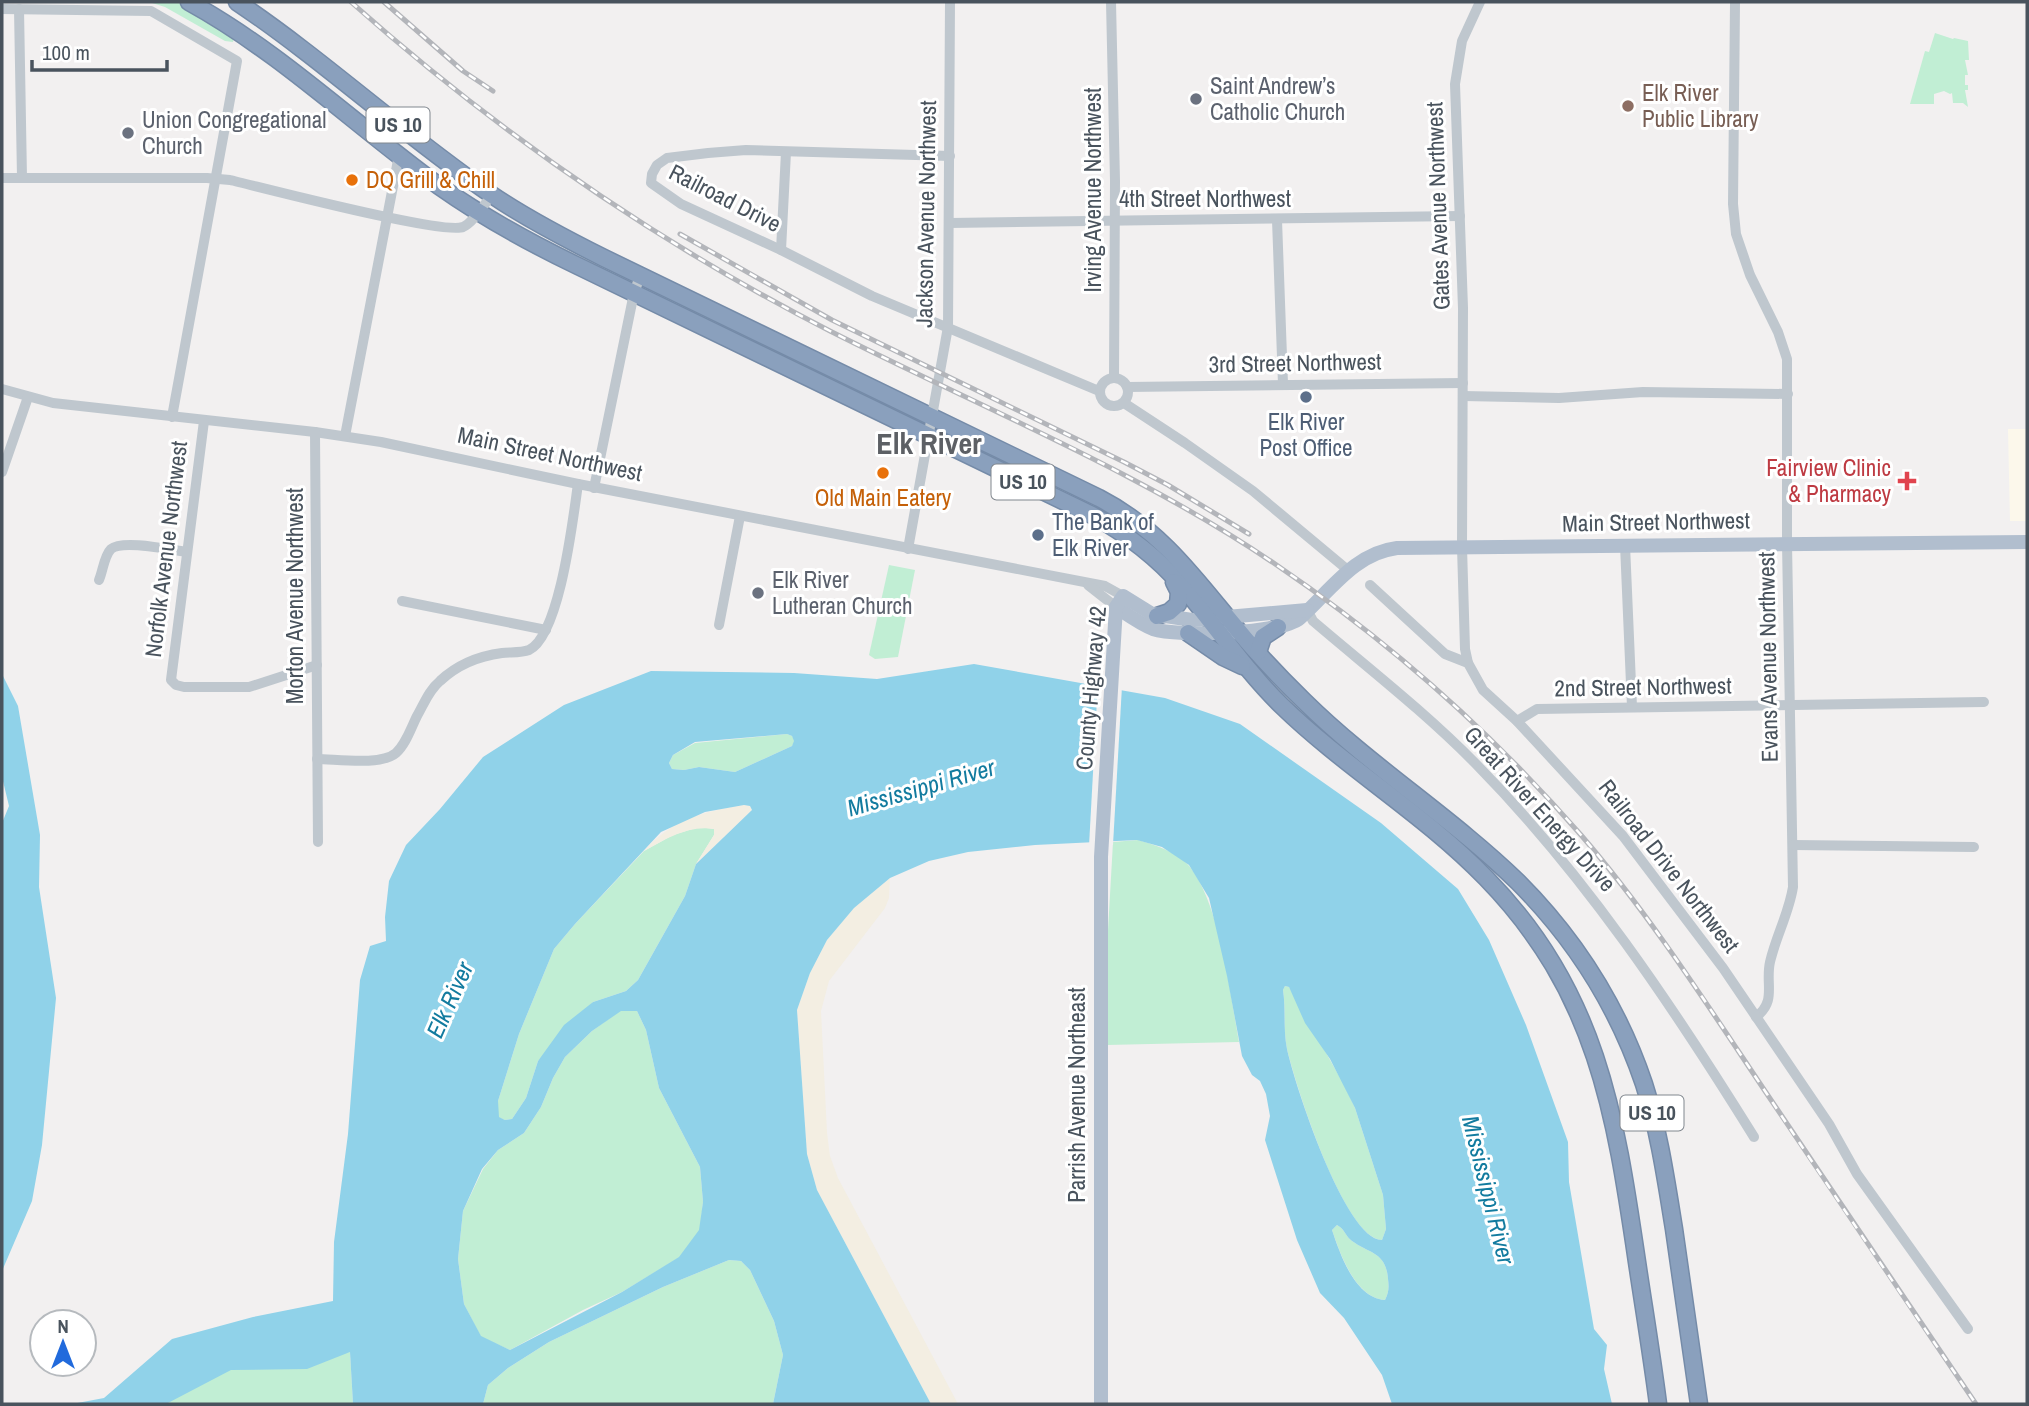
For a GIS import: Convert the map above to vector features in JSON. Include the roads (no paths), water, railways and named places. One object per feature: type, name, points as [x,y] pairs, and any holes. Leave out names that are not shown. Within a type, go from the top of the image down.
[{"type":"highway","name":"US 10","points":[[189,2],[269,53],[399,155],[478,212],[539,247],[1102,521],[1147,552],[1170,573],[1246,668],[1301,723],[1465,857],[1512,906],[1551,962],[1584,1027],[1601,1071],[1612,1112],[1625,1172],[1658,1404]]},
{"type":"highway","name":"US 10","points":[[237,2],[294,42],[393,122],[492,195],[535,222],[640,276],[1099,498],[1128,516],[1183,562],[1234,625],[1302,699],[1346,740],[1517,881],[1569,940],[1602,989],[1636,1062],[1659,1141],[1699,1404]]},
{"type":"highway","points":[[1157,616],[1169,612],[1178,604],[1179,592],[1170,573]]},
{"type":"highway","points":[[1258,652],[1263,637],[1278,627]]},
{"type":"highway","points":[[1188,633],[1223,657],[1246,668]]},
{"type":"main road","name":"Main Street Northwest","points":[[1120,602],[1140,622],[1155,629],[1188,633],[1214,626],[1278,627],[1292,623],[1349,571],[1370,555],[1388,549],[2027,542]]},
{"type":"main road","name":"Main Street Northwest","points":[[1120,602],[1157,616],[1214,626]]},
{"type":"main road","name":"County Highway 42","points":[[1106,785],[1115,633],[1120,602]]},
{"type":"main road","name":"Main Street Northwest","points":[[1234,625],[1307,610]]},
{"type":"main road","points":[[1115,633],[1128,624],[1140,622]]},
{"type":"main road","name":"Parrish Avenue Northeast","points":[[1101,1404],[1101,857],[1106,785]]},
{"type":"street","name":"Jackson Avenue Northwest","points":[[908,550],[948,327],[950,2]]},
{"type":"street","name":"Irving Avenue Northwest","points":[[1111,2],[1114,378]]},
{"type":"street","name":"Gates Avenue Northwest","points":[[1463,396],[1455,84],[1459,54],[1480,2]]},
{"type":"street","name":"Evans Avenue Northwest","points":[[1735,3],[1734,219],[1740,248],[1783,345],[1787,359],[1788,394],[1787,543],[1793,845],[1791,902],[1770,963],[1769,1002],[1765,1010],[1756,1017]]},
{"type":"street","points":[[2,9],[19,9],[22,178]]},
{"type":"street","name":"Norfolk Avenue Northwest","points":[[19,9],[151,11],[237,61],[172,417]]},
{"type":"street","name":"Railroad Drive","points":[[781,250],[681,204],[651,183],[657,165],[667,158],[746,150],[786,152]]},
{"type":"street","points":[[950,156],[786,152],[781,250],[872,296],[1099,391],[1104,404],[1118,406],[1127,398],[1127,387],[1119,379],[1104,382],[1099,391]]},
{"type":"street","points":[[345,436],[399,155]]},
{"type":"street","points":[[2,178],[217,179],[386,216],[457,228],[468,224],[492,195]]},
{"type":"street","name":"4th Street Northwest","points":[[950,223],[1460,216]]},
{"type":"street","points":[[1278,220],[1283,384]]},
{"type":"street","points":[[594,488],[634,293],[640,276]]},
{"type":"street","name":"3rd Street Northwest","points":[[1127,387],[1463,383]]},
{"type":"street","name":"Main Street Northwest","points":[[2,389],[53,404],[315,432],[450,456],[594,488],[1105,586],[1120,602]]},
{"type":"street","points":[[1468,663],[1465,649],[1462,547],[1463,396],[1559,398],[1643,392],[1788,394]]},
{"type":"street","points":[[2,472],[28,397]]},
{"type":"street","points":[[1124,403],[1260,496],[1349,571]]},
{"type":"street","name":"Norfolk Avenue Northwest","points":[[204,421],[172,665],[173,683],[184,687],[248,687],[317,665]]},
{"type":"street","name":"Morton Avenue Northwest","points":[[315,432],[318,842]]},
{"type":"street","points":[[317,758],[377,760],[392,756],[401,747],[427,695],[440,681],[466,663],[497,654],[530,649],[537,644],[546,630],[560,585],[578,484]]},
{"type":"street","points":[[719,625],[740,516]]},
{"type":"street","points":[[99,580],[107,554],[115,547],[132,545],[187,552]]},
{"type":"street","points":[[1625,545],[1632,707]]},
{"type":"street","points":[[1370,585],[1445,654],[1468,663]]},
{"type":"street","points":[[402,601],[546,630]]},
{"type":"street","name":"Great River Energy Drive","points":[[1307,610],[1313,621],[1452,741],[1552,847],[1614,926],[1716,1074],[1754,1137]]},
{"type":"street","name":"Railroad Drive Northwest","points":[[1468,663],[1483,690],[1517,721],[1623,836],[1716,959],[1829,1124],[1853,1167],[1968,1329]]},
{"type":"street","name":"2nd Street Northwest","points":[[1517,721],[1537,709],[1984,702]]},
{"type":"street","points":[[1793,845],[1974,847]]},
{"type":"water","name":"Mississippi River","points":[[974,664],[1165,698],[1240,724],[1381,823],[1458,889],[1489,940],[1526,1025],[1568,1142],[1569,1182],[1594,1329],[1607,1345],[1604,1369],[1612,1404],[1392,1404],[1382,1375],[1344,1318],[1320,1293],[1297,1240],[1265,1140],[1270,1116],[1266,1094],[1242,1056],[1209,898],[1189,865],[1162,847],[1137,840],[1035,845],[968,852],[929,861],[890,878],[854,908],[827,940],[810,973],[797,1010],[807,1154],[817,1190],[931,1404],[773,1404],[783,1355],[774,1321],[750,1270],[741,1261],[729,1260],[663,1287],[549,1342],[508,1368],[488,1385],[483,1404],[353,1404],[350,1352],[307,1369],[231,1370],[166,1404],[72,1404],[104,1398],[172,1339],[253,1317],[333,1301],[334,1242],[348,1134],[360,980],[370,946],[386,941],[385,917],[389,881],[406,845],[483,757],[564,705],[651,671],[794,673],[877,679]],"holes":[[[787,734],[792,736],[794,741],[792,746],[735,772],[699,767],[672,769],[669,763],[673,755],[695,742]],[[744,805],[750,806],[752,810],[696,864],[685,896],[638,980],[626,991],[593,1002],[564,1025],[538,1061],[526,1098],[512,1119],[499,1117],[498,1101],[519,1034],[554,949],[661,832],[705,812]],[[1285,986],[1289,987],[1305,1023],[1330,1059],[1355,1108],[1383,1195],[1386,1229],[1382,1240],[1368,1233],[1353,1215],[1323,1157],[1287,1049],[1283,990]],[[621,1011],[637,1011],[646,1030],[659,1088],[700,1167],[703,1202],[699,1230],[679,1257],[622,1292],[510,1350],[481,1336],[464,1304],[458,1259],[463,1211],[482,1169],[498,1150],[524,1133],[541,1107],[565,1057],[592,1031]],[[1337,1225],[1352,1241],[1376,1255],[1384,1264],[1388,1282],[1385,1300],[1365,1292],[1344,1262],[1332,1230]]]},
{"type":"water","points":[[2,674],[18,706],[40,835],[39,887],[56,998],[42,1145],[32,1201],[2,1271],[2,823],[9,806],[2,777]]},
{"type":"railway","points":[[351,2],[406,50],[521,140],[580,182],[703,261],[830,331],[1058,441],[1170,500],[1278,566],[1320,595],[1400,658],[1476,725],[1547,797],[1631,897],[1700,994],[1976,1404]]},
{"type":"railway","points":[[384,2],[463,71],[493,91]]},
{"type":"railway","points":[[680,234],[832,320],[1168,485],[1249,534]]},
{"type":"place","name":"Saint Andrew’s Catholic Church","points":[[1196,99]]},
{"type":"place","name":"Elk River Public Library","points":[[1628,106]]},
{"type":"place","name":"Union Congregational Church","points":[[128,133]]},
{"type":"place","name":"DQ Grill & Chill","points":[[352,180]]},
{"type":"place","name":"Elk River Post Office","points":[[1306,397]]},
{"type":"place","name":"Old Main Eatery","points":[[883,473]]},
{"type":"place","name":"Fairview Clinic & Pharmacy","points":[[1907,481]]},
{"type":"place","name":"The Bank of Elk River","points":[[1038,535]]},
{"type":"place","name":"Elk River Lutheran Church","points":[[758,593]]},
{"type":"district","name":"Elk River","points":[[929,444]]}]
